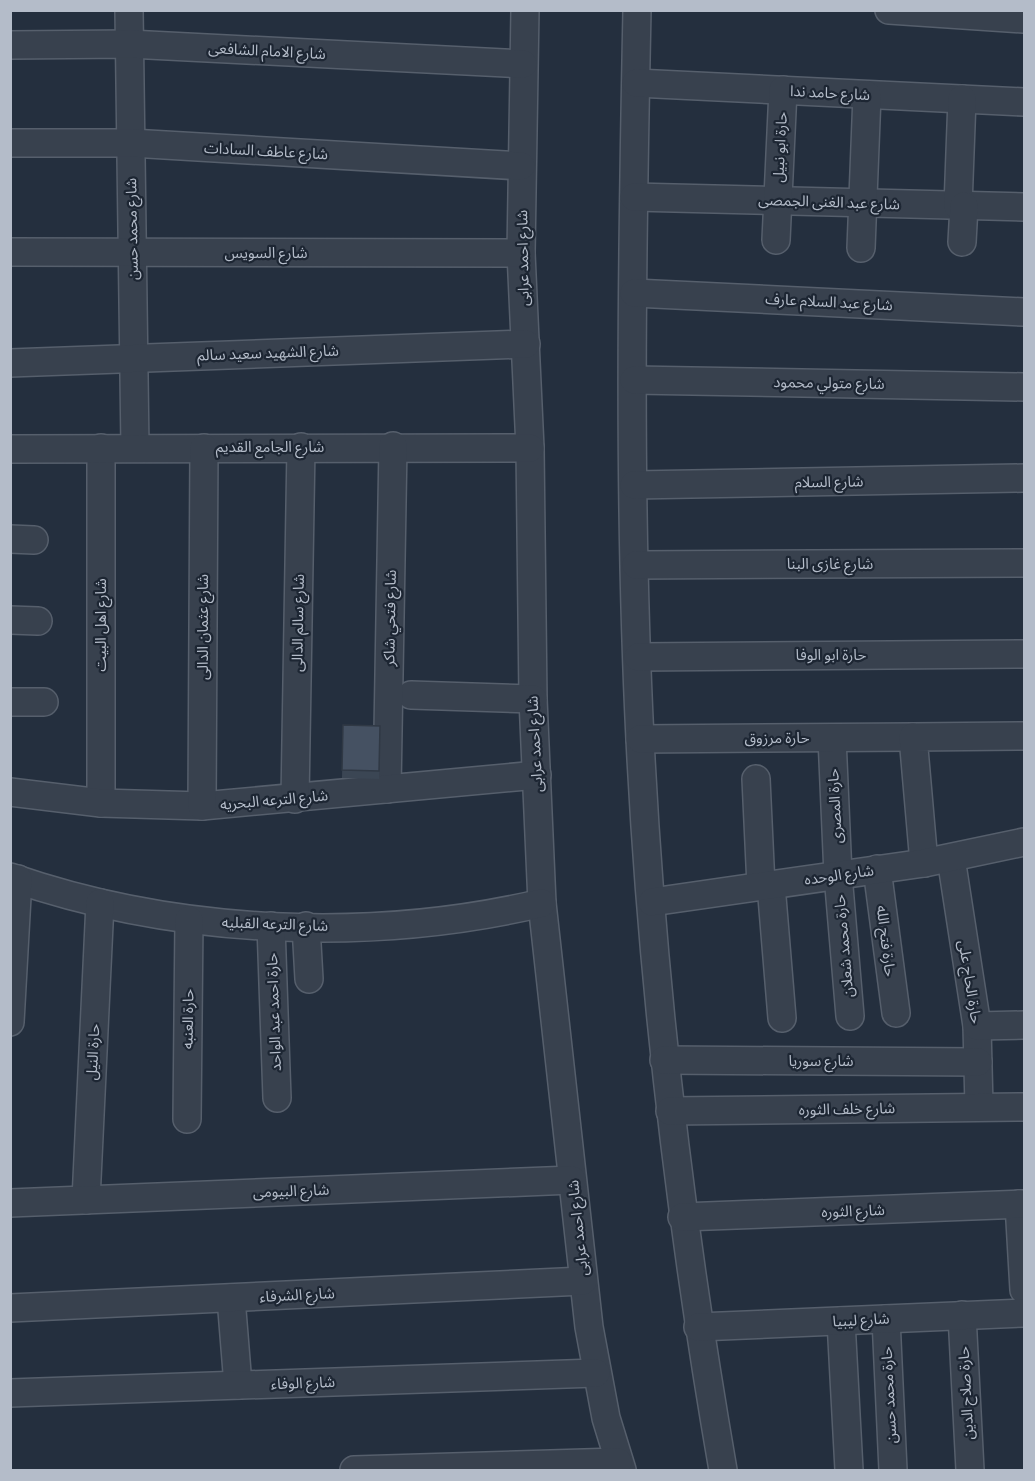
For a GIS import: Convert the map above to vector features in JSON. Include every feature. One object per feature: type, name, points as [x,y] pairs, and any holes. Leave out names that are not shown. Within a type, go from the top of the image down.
[{"type":"street","name":"شارع محمد حسن","points":[[129,10],[135,448]]},
{"type":"street","name":"شارع احمد عرابى","points":[[525,10],[521,254],[530,448],[533,699],[542,903],[583,1281],[596,1373],[620,1466]]},
{"type":"street","points":[[637,10],[634,197],[634,485],[640,739],[664,1060],[682,1217],[698,1327],[723,1470]]},
{"type":"street","points":[[889,10],[949,12],[1024,19]]},
{"type":"street","name":"شارع الامام الشافعى","points":[[10,45],[129,44],[523,64]]},
{"type":"street","name":"شارع حامد ندا","points":[[636,83],[1024,102]]},
{"type":"street","name":"حارة ابو نبيل","points":[[776,240],[783,90]]},
{"type":"street","points":[[861,248],[867,94]]},
{"type":"street","points":[[962,99],[962,242]]},
{"type":"street","name":"شارع عاطف السادات","points":[[10,143],[131,143],[521,166]]},
{"type":"street","name":"شارع عبد الغنى الجمصى","points":[[634,197],[1024,207]]},
{"type":"street","name":"شارع السويس","points":[[10,252],[521,254]]},
{"type":"street","name":"شارع عبد السلام عارف","points":[[634,293],[1024,312]]},
{"type":"street","name":"شارع الشهيد سعيد سالم","points":[[10,363],[526,344]]},
{"type":"street","name":"شارع متولي محمود","points":[[634,380],[1024,387]]},
{"type":"street","name":"شارع الجامع القديم","points":[[10,449],[393,446],[530,448]]},
{"type":"street","name":"شارع فتحي شاكر","points":[[387,789],[393,446]]},
{"type":"street","name":"شارع سالم الدالى","points":[[295,799],[301,447]]},
{"type":"street","name":"شارع اهل البيت","points":[[101,448],[101,803]]},
{"type":"street","name":"شارع عثمان الدالى","points":[[202,806],[204,448]]},
{"type":"street","name":"شارع السلام","points":[[634,485],[1024,478]]},
{"type":"street","name":"شارع غازى البنا","points":[[636,565],[1024,563]]},
{"type":"street","points":[[10,620],[38,621]]},
{"type":"street","name":"حارة ابو الوفا","points":[[638,657],[1024,654]]},
{"type":"street","points":[[411,695],[533,699]]},
{"type":"street","points":[[10,702],[44,702]]},
{"type":"street","name":"حارة مرزوق","points":[[640,739],[1024,736]]},
{"type":"street","points":[[913,737],[924,863]]},
{"type":"street","name":"حارة المصرى","points":[[832,738],[838,875]]},
{"type":"street","name":"شارع الترعه البحريه","points":[[10,792],[101,803],[202,806],[537,775]]},
{"type":"street","points":[[756,779],[782,1018]]},
{"type":"street","name":"شارع الوحده","points":[[652,902],[924,863],[1024,842]]},
{"type":"street","name":"حارة الحاج على","points":[[951,858],[977,1026],[979,1107]]},
{"type":"street","name":"حارة فتح الله","points":[[877,869],[896,1013]]},
{"type":"street","name":"حارة محمد شعلان","points":[[838,875],[850,1016]]},
{"type":"street","points":[[11,1008],[14,878]]},
{"type":"street","name":"شارع الترعه القبليه","points":[[14,878],[100,903],[189,920],[271,926],[408,925],[476,917],[542,903]]},
{"type":"street","name":"حارة النيل","points":[[86,1200],[100,903]]},
{"type":"street","name":"حارة العنبه","points":[[186,1119],[189,920]]},
{"type":"street","name":"حارة احمد عبد الواحد","points":[[271,926],[277,1098]]},
{"type":"street","points":[[306,926],[309,979]]},
{"type":"street","points":[[977,1026],[1024,1025]]},
{"type":"street","name":"شارع سوريا","points":[[664,1060],[978,1062]]},
{"type":"street","name":"شارع خلف الثوره","points":[[670,1111],[1024,1107]]},
{"type":"street","name":"شارع البيومى","points":[[10,1203],[572,1180]]},
{"type":"street","points":[[1022,1204],[1024,1290]]},
{"type":"street","name":"شارع الثوره","points":[[682,1217],[1022,1204]]},
{"type":"street","name":"شارع الشرفاء","points":[[10,1308],[583,1281]]},
{"type":"street","points":[[231,1298],[238,1385]]},
{"type":"street","name":"شارع ليبيا","points":[[698,1327],[1024,1313]]},
{"type":"street","name":"حارة صلاح الدين","points":[[962,1315],[970,1470]]},
{"type":"street","name":"حارة محمد حسن","points":[[886,1319],[893,1470]]},
{"type":"street","points":[[841,1321],[849,1470]]},
{"type":"street","name":"شارع الوفاء","points":[[10,1393],[596,1373]]},
{"type":"street","points":[[354,1470],[620,1466]]},
{"type":"building","points":[[343,725],[380,726],[379,771],[342,770]]}]
